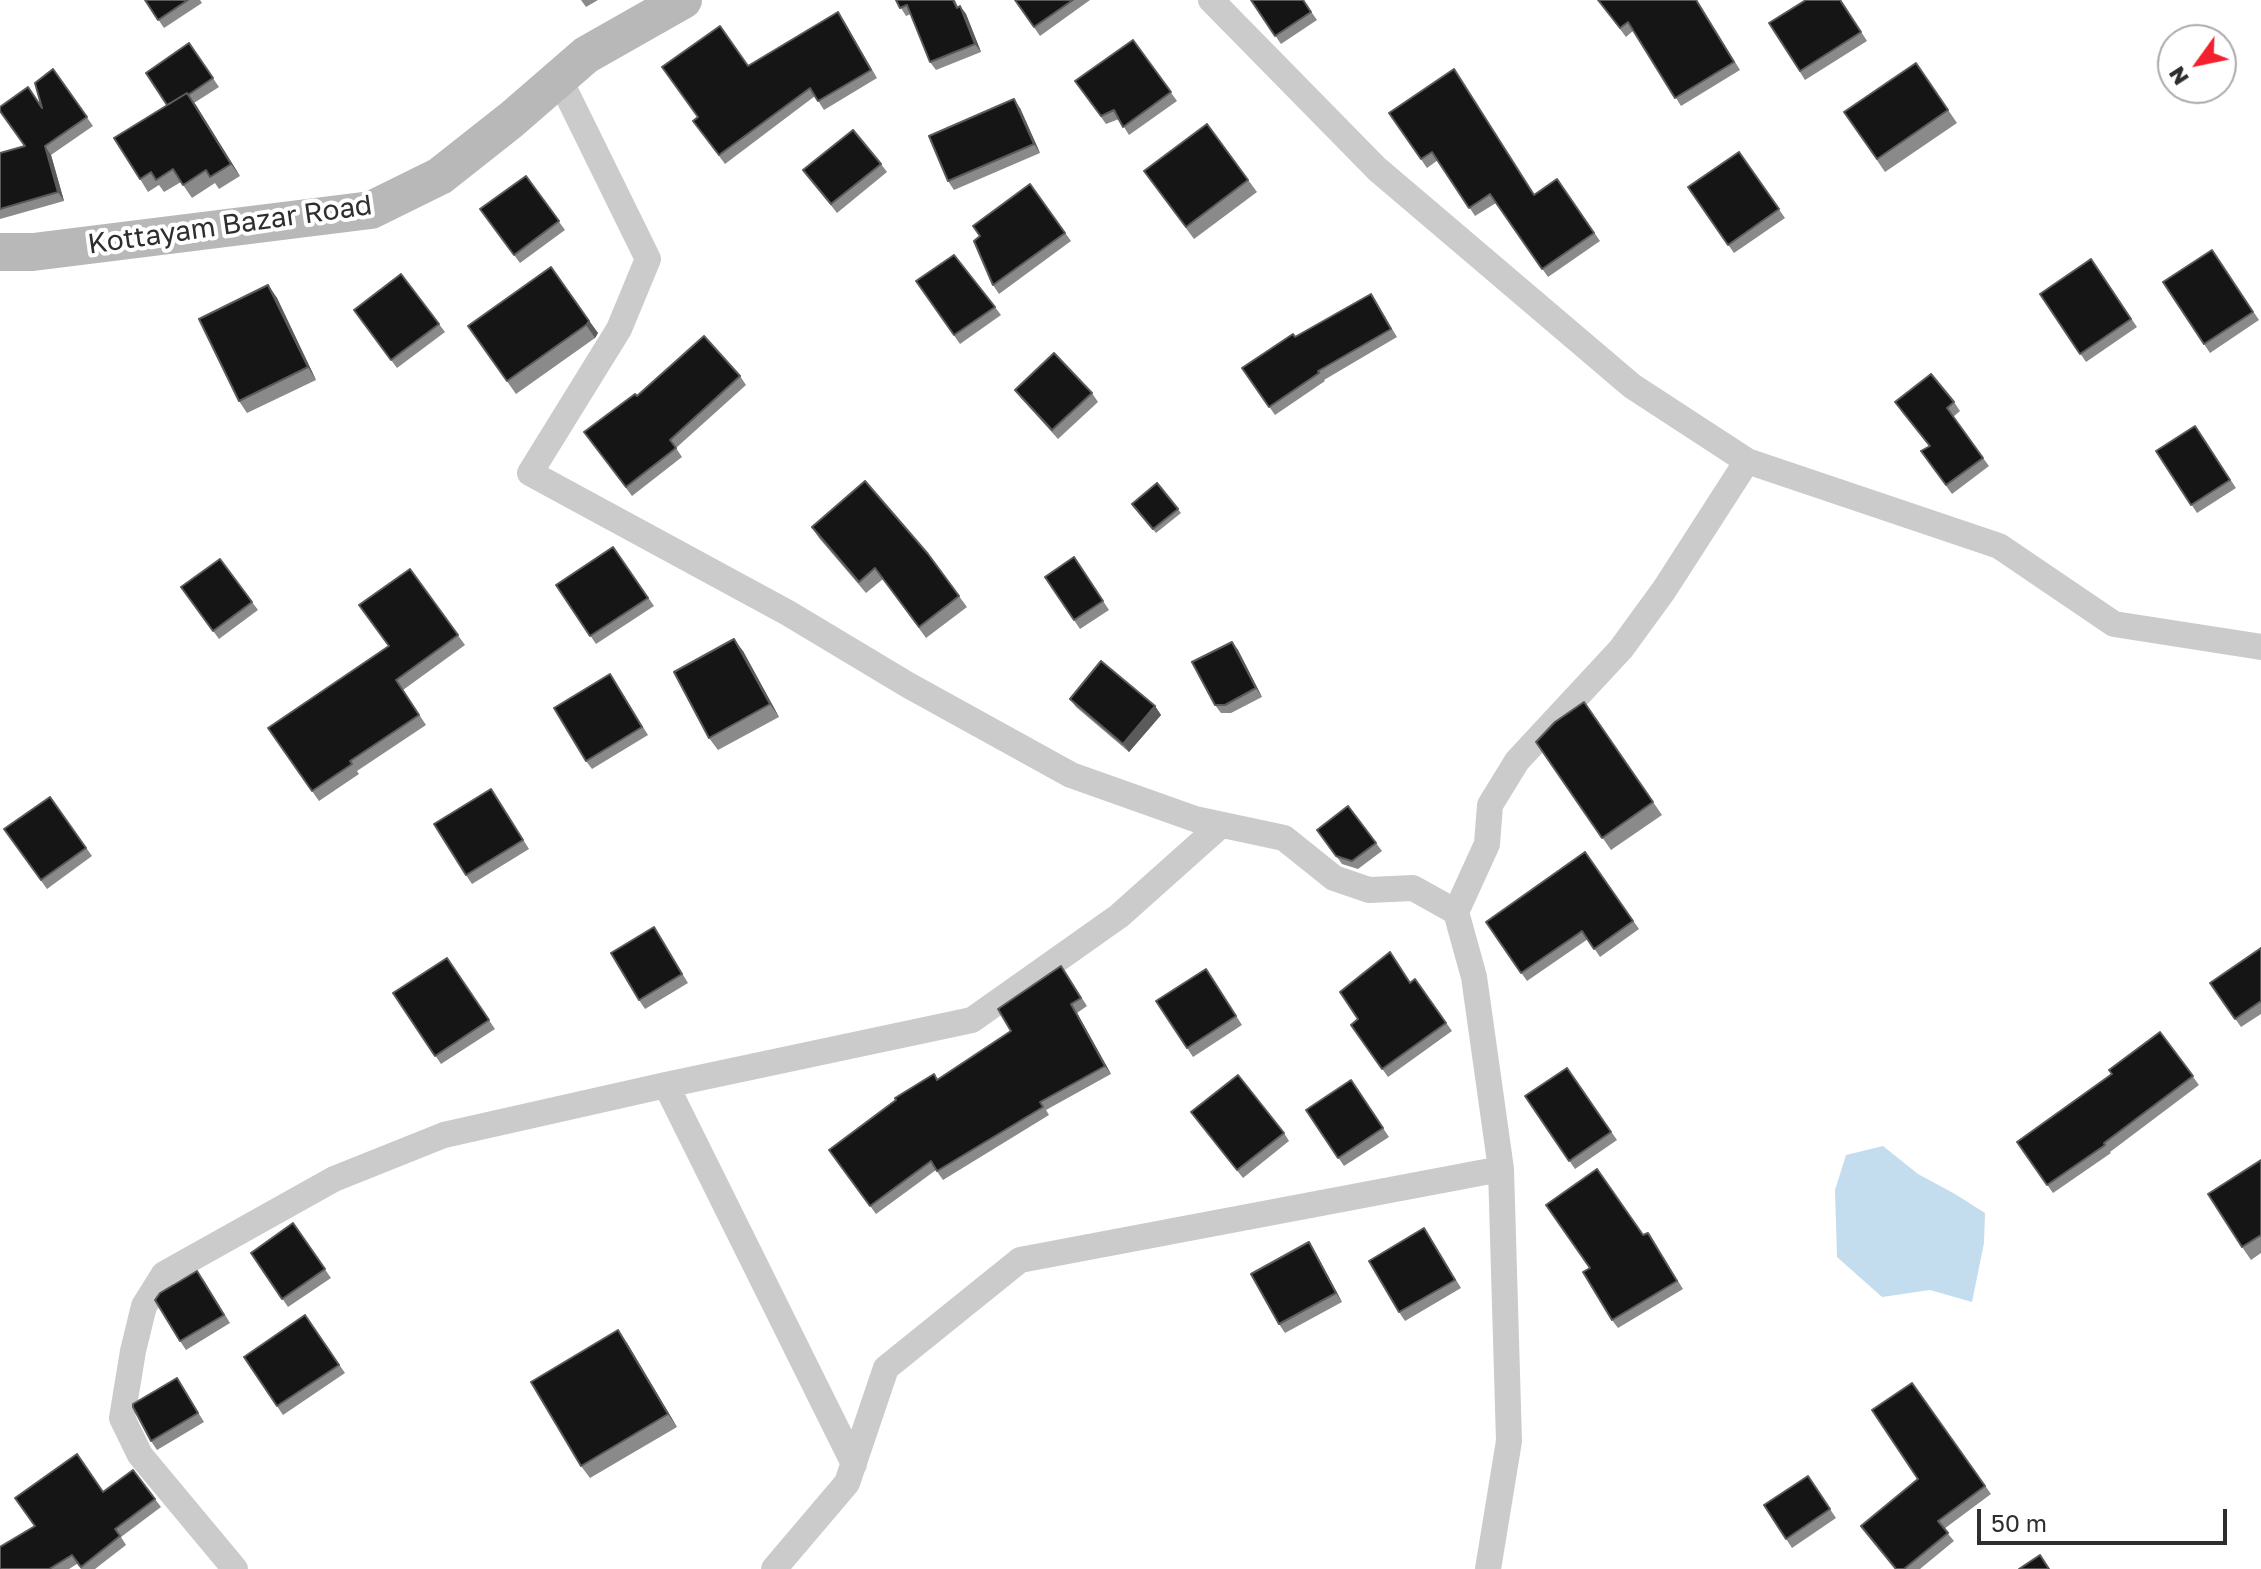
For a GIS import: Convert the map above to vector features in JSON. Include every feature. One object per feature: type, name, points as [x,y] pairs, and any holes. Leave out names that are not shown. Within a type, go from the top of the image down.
[{"type":"main road","name":"Kottayam Bazar Road","points":[[0,252],[33,252],[371,210],[440,176],[586,55],[683,0]]},
{"type":"street","points":[[1211,0],[1389,180],[1632,386],[1747,461],[1999,546],[2114,624],[2261,647]]},
{"type":"street","points":[[559,78],[648,259],[619,329],[530,473],[788,613],[908,685],[1071,775],[1195,819],[1284,838],[1334,878],[1369,890],[1413,888],[1456,912]]},
{"type":"street","points":[[1488,1569],[1509,1441],[1501,1169],[1474,977],[1456,912],[1487,844],[1490,805],[1517,761],[1621,649],[1664,590],[1747,461]]},
{"type":"street","points":[[235,1569],[140,1455],[122,1418],[144,1306],[164,1274],[334,1179],[444,1135],[972,1020],[1119,916],[1221,825]]},
{"type":"street","points":[[666,1085],[854,1464]]},
{"type":"street","points":[[774,1569],[847,1483],[886,1368],[1020,1260],[1501,1169]]},
{"type":"water","points":[[1883,1146],[1918,1174],[1985,1213],[1984,1243],[1972,1302],[1930,1290],[1882,1297],[1837,1257],[1835,1190],[1846,1155]]},
{"type":"building","points":[[145,0],[188,0],[158,20]]},
{"type":"building","points":[[896,0],[953,0],[957,8],[960,6],[975,44],[930,62],[907,5],[900,8]]},
{"type":"building","points":[[1015,0],[1073,0],[1034,27]]},
{"type":"building","points":[[1251,0],[1303,0],[1311,12],[1275,36]]},
{"type":"building","points":[[1598,0],[1696,0],[1734,62],[1675,98],[1628,22],[1620,28]]},
{"type":"building","points":[[1806,0],[1840,0],[1861,32],[1800,71],[1769,23]]},
{"type":"building","points":[[838,12],[871,70],[818,101],[810,88],[719,155],[693,121],[698,117],[662,67],[720,26],[748,66]]},
{"type":"building","points":[[1133,40],[1171,92],[1123,127],[1114,110],[1101,116],[1075,81]]},
{"type":"building","points":[[189,43],[213,78],[167,105],[146,73]]},
{"type":"building","points":[[1916,63],[1948,110],[1877,159],[1844,112]]},
{"type":"building","points":[[53,69],[87,117],[45,146],[58,192],[0,209],[0,153],[25,146],[0,107],[28,87],[42,108],[35,83]]},
{"type":"building","points":[[1454,69],[1534,195],[1557,179],[1594,233],[1542,269],[1490,194],[1469,208],[1432,152],[1421,159],[1389,113]]},
{"type":"building","points":[[187,93],[231,164],[210,177],[206,170],[183,185],[173,169],[156,180],[151,172],[140,179],[114,138]]},
{"type":"building","points":[[1014,99],[1034,144],[948,181],[929,136]]},
{"type":"building","points":[[1207,124],[1248,180],[1186,227],[1144,171]]},
{"type":"building","points":[[853,130],[881,164],[831,204],[803,170]]},
{"type":"building","points":[[1739,152],[1779,209],[1728,245],[1688,187]]},
{"type":"building","points":[[526,176],[559,221],[514,255],[480,209]]},
{"type":"building","points":[[1030,184],[1065,233],[993,285],[974,241],[980,236],[973,226]]},
{"type":"building","points":[[2212,250],[2253,312],[2204,344],[2163,282]]},
{"type":"building","points":[[954,255],[995,307],[954,335],[916,281]]},
{"type":"building","points":[[2091,259],[2131,319],[2080,354],[2040,294]]},
{"type":"building","points":[[551,267],[589,321],[507,381],[468,326]]},
{"type":"building","points":[[401,274],[439,324],[391,360],[354,310]]},
{"type":"building","points":[[268,285],[308,367],[239,401],[199,319]]},
{"type":"building","points":[[1371,294],[1391,329],[1318,371],[1269,407],[1242,368],[1293,334],[1295,337]]},
{"type":"building","points":[[704,336],[740,376],[670,440],[676,448],[626,487],[584,432],[635,394],[637,396]]},
{"type":"building","points":[[1054,353],[1092,393],[1052,430],[1015,390]]},
{"type":"building","points":[[1931,374],[1954,402],[1947,408],[1983,458],[1946,485],[1921,451],[1930,446],[1895,402]]},
{"type":"building","points":[[2195,426],[2230,480],[2191,505],[2156,451]]},
{"type":"building","points":[[865,481],[928,554],[959,596],[919,627],[875,568],[859,582],[812,527]]},
{"type":"building","points":[[1157,483],[1178,509],[1153,529],[1132,504]]},
{"type":"building","points":[[613,547],[648,598],[590,636],[556,585]]},
{"type":"building","points":[[1074,557],[1103,601],[1074,620],[1045,577]]},
{"type":"building","points":[[220,559],[252,602],[213,631],[181,587]]},
{"type":"building","points":[[410,569],[458,635],[396,680],[419,715],[350,761],[352,764],[312,791],[268,728],[389,646],[359,605]]},
{"type":"building","points":[[734,639],[770,704],[709,738],[674,672]]},
{"type":"building","points":[[1232,642],[1256,688],[1225,705],[1215,705],[1192,662]]},
{"type":"building","points":[[1101,661],[1155,706],[1123,744],[1070,699]]},
{"type":"building","points":[[610,674],[642,727],[586,761],[554,708]]},
{"type":"building","points":[[1584,702],[1653,802],[1602,838],[1536,742],[1555,722]]},
{"type":"building","points":[[491,789],[523,840],[466,875],[434,824]]},
{"type":"building","points":[[50,797],[86,848],[41,880],[4,829]]},
{"type":"building","points":[[1348,806],[1376,843],[1352,861],[1336,856],[1317,830]]},
{"type":"building","points":[[1585,852],[1633,921],[1594,949],[1582,931],[1521,973],[1486,922]]},
{"type":"building","points":[[654,927],[682,974],[639,1000],[611,953]]},
{"type":"building","points":[[2261,948],[2261,1001],[2235,1019],[2210,983]]},
{"type":"building","points":[[1390,952],[1410,983],[1415,979],[1446,1023],[1382,1069],[1351,1025],[1358,1019],[1340,992]]},
{"type":"building","points":[[447,958],[489,1020],[435,1056],[393,993]]},
{"type":"building","points":[[1061,966],[1081,998],[1071,1004],[1105,1066],[1040,1102],[1043,1107],[937,1171],[931,1161],[870,1206],[829,1150],[895,1098],[934,1074],[937,1080],[1011,1031],[998,1009]]},
{"type":"building","points":[[1206,969],[1236,1016],[1187,1048],[1156,1001]]},
{"type":"building","points":[[2160,1032],[2193,1076],[2105,1145],[2047,1185],[2017,1142],[2112,1074],[2109,1070]]},
{"type":"building","points":[[1567,1068],[1611,1132],[1569,1161],[1525,1096]]},
{"type":"building","points":[[1238,1075],[1284,1133],[1237,1170],[1191,1112]]},
{"type":"building","points":[[1351,1080],[1383,1128],[1338,1158],[1306,1110]]},
{"type":"building","points":[[2261,1160],[2261,1235],[2242,1247],[2208,1194]]},
{"type":"building","points":[[1597,1169],[1643,1235],[1648,1233],[1677,1281],[1612,1320],[1583,1272],[1590,1268],[1546,1205]]},
{"type":"building","points":[[293,1223],[325,1269],[282,1299],[251,1253]]},
{"type":"building","points":[[1424,1228],[1455,1280],[1399,1312],[1369,1261]]},
{"type":"building","points":[[1309,1242],[1336,1293],[1279,1324],[1251,1274]]},
{"type":"building","points":[[197,1271],[224,1315],[180,1341],[155,1300],[160,1293]]},
{"type":"building","points":[[305,1315],[339,1365],[277,1406],[244,1357]]},
{"type":"building","points":[[618,1330],[668,1414],[581,1466],[531,1382]]},
{"type":"building","points":[[177,1378],[198,1413],[151,1441],[133,1404]]},
{"type":"building","points":[[1912,1383],[1985,1486],[1938,1521],[1948,1533],[1904,1569],[1896,1569],[1861,1526],[1918,1479],[1872,1410]]},
{"type":"building","points":[[77,1454],[103,1492],[133,1470],[155,1499],[115,1529],[120,1536],[81,1567],[72,1555],[49,1569],[0,1569],[0,1547],[35,1526],[15,1498]]},
{"type":"building","points":[[1808,1476],[1830,1509],[1786,1539],[1764,1505]]},
{"type":"building","points":[[2040,1555],[2049,1569],[2019,1569]]}]
